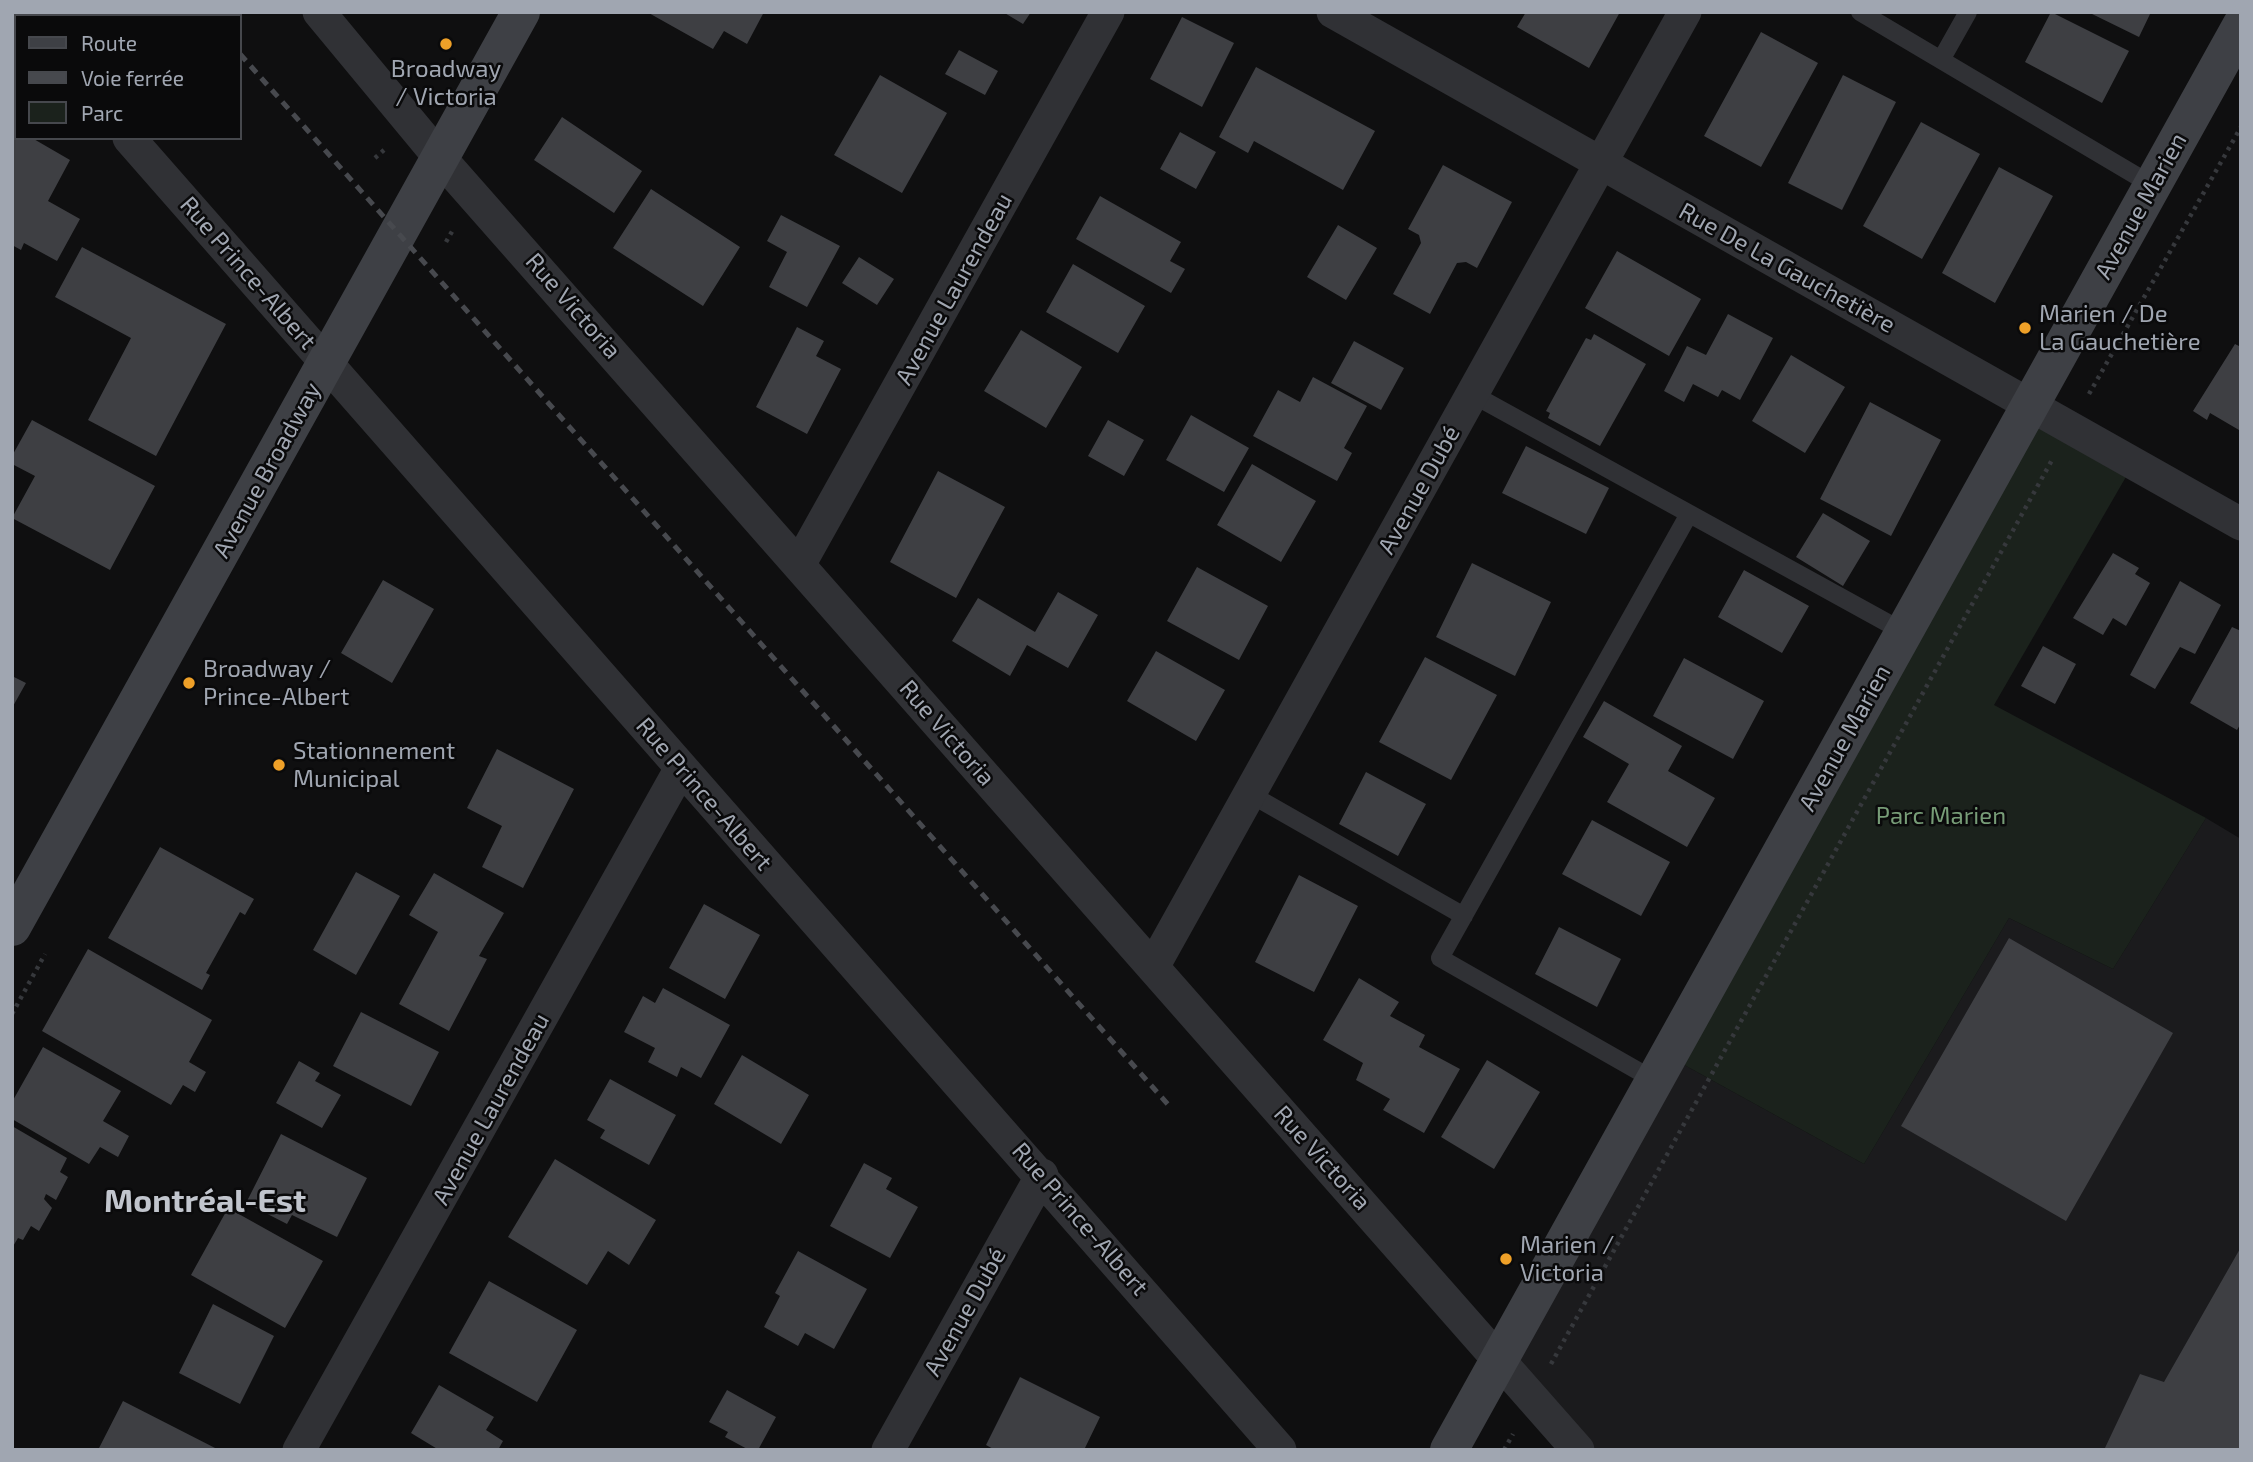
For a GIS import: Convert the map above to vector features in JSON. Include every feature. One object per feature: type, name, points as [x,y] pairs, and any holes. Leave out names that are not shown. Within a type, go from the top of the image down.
[{"type":"street","name":"Rue Victoria","points":[[319,12],[440,158],[1578,1450]]},
{"type":"street","name":"Avenue Broadway","points":[[12,927],[521,12]]},
{"type":"street","name":"Avenue Laurendeau","points":[[799,565],[1108,12]]},
{"type":"street","name":"Rue De La Gauchetière","points":[[1333,12],[2241,524]]},
{"type":"street","name":"Avenue Dubé","points":[[1153,967],[1685,12]]},
{"type":"street","name":"Avenue Marien","points":[[1449,1450],[2241,26]]},
{"type":"street","name":"Rue Prince-Albert","points":[[131,140],[1042,1175],[1280,1450]]},
{"type":"street","name":"Avenue Laurendeau","points":[[299,1450],[681,768]]},
{"type":"street","name":"Avenue Dubé","points":[[888,1450],[1042,1175]]},
{"type":"lane","points":[[1860,12],[2152,185]]},
{"type":"lane","points":[[1941,60],[1968,12]]},
{"type":"lane","points":[[1472,394],[1903,632]]},
{"type":"lane","points":[[1654,1080],[1440,958],[1689,514]]},
{"type":"lane","points":[[1250,794],[1464,916]]},
{"type":"path","points":[[1504,1450],[2070,428],[2241,127]]},
{"type":"shaded area","points":[[2206,818],[2241,839],[2241,1450],[1578,1450],[1498,1361],[1668,1056],[1864,1164],[2009,918],[2113,969]]},
{"type":"green space","name":"Parc Marien","points":[[2030,404],[2134,463],[1994,705],[2206,818],[2113,969],[2009,918],[1864,1164],[1668,1056]]},
{"type":"building","points":[[647,12],[764,12],[747,44],[724,31],[713,49]]},
{"type":"building","points":[[1003,12],[1031,12],[1023,24]]},
{"type":"building","points":[[1526,12],[1620,12],[1589,68],[1517,27]]},
{"type":"building","points":[[2051,12],[2129,51],[2102,103],[2025,62]]},
{"type":"building","points":[[2088,12],[2151,12],[2139,37]]},
{"type":"building","points":[[1182,17],[1234,43],[1202,107],[1150,79]]},
{"type":"building","points":[[1761,32],[1818,63],[1761,167],[1704,136]]},
{"type":"building","points":[[959,50],[998,71],[985,95],[945,74]]},
{"type":"building","points":[[1256,67],[1375,131],[1343,190],[1254,141],[1248,153],[1219,137]]},
{"type":"building","points":[[880,75],[947,113],[902,193],[834,155]]},
{"type":"building","points":[[1843,75],[1896,102],[1842,210],[1788,183]]},
{"type":"building","points":[[562,117],[642,171],[614,213],[534,160]]},
{"type":"building","points":[[1921,122],[1980,154],[1922,259],[1863,226]]},
{"type":"building","points":[[14,128],[14,140],[35,140],[70,160],[48,201],[80,219],[57,261],[24,243],[21,250],[12,245]]},
{"type":"building","points":[[1180,132],[1216,152],[1196,189],[1160,169]]},
{"type":"building","points":[[1443,165],[1512,202],[1477,268],[1466,262],[1457,263],[1430,314],[1393,294],[1421,243],[1419,235],[1408,229]]},
{"type":"building","points":[[1999,167],[2053,196],[1995,303],[1942,273]]},
{"type":"building","points":[[651,189],[740,247],[703,306],[613,248]]},
{"type":"building","points":[[1100,196],[1181,242],[1170,261],[1185,269],[1171,293],[1076,239]]},
{"type":"building","points":[[781,215],[840,246],[807,307],[769,287],[787,252],[767,241]]},
{"type":"building","points":[[1338,225],[1377,248],[1346,300],[1307,277]]},
{"type":"building","points":[[82,247],[226,324],[156,456],[88,420],[131,338],[55,297]]},
{"type":"building","points":[[1617,251],[1701,299],[1669,356],[1585,308]]},
{"type":"building","points":[[859,257],[894,279],[877,305],[842,283]]},
{"type":"building","points":[[1073,264],[1145,306],[1118,353],[1046,312]]},
{"type":"building","points":[[1728,314],[1773,338],[1740,400],[1722,390],[1718,397],[1693,384],[1684,402],[1664,391],[1687,346],[1706,355]]},
{"type":"building","points":[[797,327],[824,341],[816,356],[841,369],[807,434],[756,407]]},
{"type":"building","points":[[1021,330],[1082,367],[1046,428],[984,391]]},
{"type":"building","points":[[1594,334],[1646,364],[1600,446],[1548,418],[1550,413],[1546,411],[1586,338],[1591,340]]},
{"type":"building","points":[[1354,341],[1404,368],[1381,410],[1331,383]]},
{"type":"building","points":[[2235,344],[2241,347],[2239,430],[2210,413],[2207,420],[2193,411]]},
{"type":"building","points":[[1791,355],[1845,387],[1805,453],[1752,421]]},
{"type":"building","points":[[1313,377],[1367,406],[1344,448],[1352,453],[1337,481],[1253,436],[1278,390],[1300,402]]},
{"type":"building","points":[[1870,402],[1941,440],[1891,536],[1820,499]]},
{"type":"building","points":[[1191,415],[1249,448],[1224,492],[1166,460]]},
{"type":"building","points":[[32,420],[155,486],[110,570],[12,518],[35,476],[12,464],[12,456]]},
{"type":"building","points":[[1108,420],[1144,440],[1124,476],[1088,456]]},
{"type":"building","points":[[1526,446],[1609,488],[1586,534],[1502,493]]},
{"type":"building","points":[[1252,464],[1316,501],[1281,562],[1217,525]]},
{"type":"building","points":[[938,471],[1005,507],[956,598],[890,562]]},
{"type":"building","points":[[1823,513],[1870,541],[1843,586],[1796,557]]},
{"type":"building","points":[[2113,553],[2139,568],[2135,574],[2150,583],[2126,626],[2113,618],[2103,635],[2073,618]]},
{"type":"building","points":[[1472,563],[1551,602],[1515,676],[1436,637]]},
{"type":"building","points":[[1197,567],[1268,606],[1239,660],[1167,621]]},
{"type":"building","points":[[1744,570],[1809,606],[1782,653],[1718,617]]},
{"type":"building","points":[[383,580],[434,609],[392,683],[341,653]]},
{"type":"building","points":[[2180,581],[2221,605],[2195,654],[2180,647],[2155,689],[2130,675]]},
{"type":"building","points":[[1058,592],[1098,615],[1068,668],[1027,645],[1010,676],[952,641],[978,598],[1035,632]]},
{"type":"building","points":[[2232,627],[2241,631],[2241,723],[2237,730],[2190,703]]},
{"type":"building","points":[[2043,646],[2076,664],[2055,704],[2021,686]]},
{"type":"building","points":[[1156,651],[1225,690],[1196,741],[1127,701]]},
{"type":"building","points":[[1425,657],[1497,695],[1451,780],[1379,742]]},
{"type":"building","points":[[1684,658],[1764,701],[1733,759],[1653,716]]},
{"type":"building","points":[[12,676],[26,683],[12,708]]},
{"type":"building","points":[[1604,701],[1682,746],[1668,771],[1715,798],[1687,847],[1607,802],[1629,764],[1583,737]]},
{"type":"building","points":[[497,749],[574,789],[523,888],[482,867],[502,826],[467,808]]},
{"type":"building","points":[[1366,772],[1426,804],[1398,856],[1339,824]]},
{"type":"building","points":[[1592,820],[1670,862],[1641,916],[1562,874]]},
{"type":"building","points":[[160,847],[254,899],[245,915],[240,912],[206,973],[210,975],[202,990],[108,938]]},
{"type":"building","points":[[356,872],[400,896],[356,975],[313,950]]},
{"type":"building","points":[[434,873],[504,913],[479,956],[487,959],[449,1031],[399,1004],[438,932],[409,915]]},
{"type":"building","points":[[1299,875],[1358,906],[1314,992],[1255,962]]},
{"type":"building","points":[[704,904],[760,935],[725,999],[669,968]]},
{"type":"building","points":[[1559,927],[1621,959],[1597,1007],[1535,974]]},
{"type":"building","points":[[2009,938],[2173,1033],[2066,1221],[1901,1126]]},
{"type":"building","points":[[88,949],[212,1020],[189,1062],[206,1072],[195,1092],[183,1085],[171,1105],[42,1031]]},
{"type":"building","points":[[1359,978],[1399,1002],[1390,1016],[1425,1035],[1419,1047],[1460,1069],[1424,1133],[1383,1110],[1390,1099],[1356,1080],[1363,1063],[1323,1040]]},
{"type":"building","points":[[663,988],[730,1025],[701,1078],[681,1067],[677,1077],[648,1062],[655,1048],[624,1032],[643,996],[655,1003]]},
{"type":"building","points":[[361,1012],[439,1052],[411,1106],[333,1066]]},
{"type":"building","points":[[43,1047],[121,1091],[103,1121],[129,1136],[118,1157],[100,1147],[89,1164],[12,1119],[12,1102]]},
{"type":"building","points":[[742,1055],[809,1095],[781,1144],[714,1104]]},
{"type":"building","points":[[1487,1060],[1540,1092],[1494,1169],[1441,1137]]},
{"type":"building","points":[[299,1061],[320,1073],[315,1081],[341,1095],[322,1128],[276,1103]]},
{"type":"building","points":[[610,1079],[676,1115],[649,1165],[600,1138],[605,1130],[587,1120]]},
{"type":"building","points":[[12,1126],[67,1158],[60,1172],[68,1177],[56,1200],[46,1194],[44,1199],[52,1208],[39,1231],[31,1226],[23,1240],[18,1238],[12,1248]]},
{"type":"building","points":[[281,1134],[367,1178],[337,1237],[292,1215],[287,1224],[246,1203]]},
{"type":"building","points":[[555,1159],[656,1220],[629,1265],[608,1251],[587,1285],[508,1237]]},
{"type":"building","points":[[864,1163],[892,1178],[886,1189],[918,1207],[890,1258],[830,1226]]},
{"type":"building","points":[[228,1208],[323,1261],[285,1328],[191,1275]]},
{"type":"building","points":[[2241,1247],[2241,1450],[2104,1450],[2140,1374],[2164,1382]]},
{"type":"building","points":[[798,1251],[867,1289],[834,1349],[805,1333],[798,1346],[764,1327],[780,1296],[775,1293]]},
{"type":"building","points":[[489,1281],[577,1330],[537,1402],[449,1353]]},
{"type":"building","points":[[213,1304],[274,1336],[240,1404],[179,1373]]},
{"type":"building","points":[[1020,1377],[1100,1417],[1084,1450],[995,1450],[986,1445]]},
{"type":"building","points":[[439,1385],[494,1417],[486,1430],[503,1441],[498,1450],[439,1450],[411,1433]]},
{"type":"building","points":[[727,1390],[776,1417],[758,1450],[749,1450],[725,1437],[728,1432],[709,1422]]},
{"type":"building","points":[[123,1401],[219,1450],[98,1450]]},
{"type":"railway","points":[[242,56],[1172,1109]]},
{"type":"place","name":"Broadway / Victoria","points":[[446,44]]},
{"type":"place","name":"Marien / De La Gauchetière","points":[[2025,328]]},
{"type":"place","name":"Broadway / Prince-Albert","points":[[189,683]]},
{"type":"place","name":"Stationnement Municipal","points":[[279,765]]},
{"type":"place","name":"Marien / Victoria","points":[[1506,1259]]},
{"type":"district","name":"Montréal-Est","points":[[205,1201]]}]
